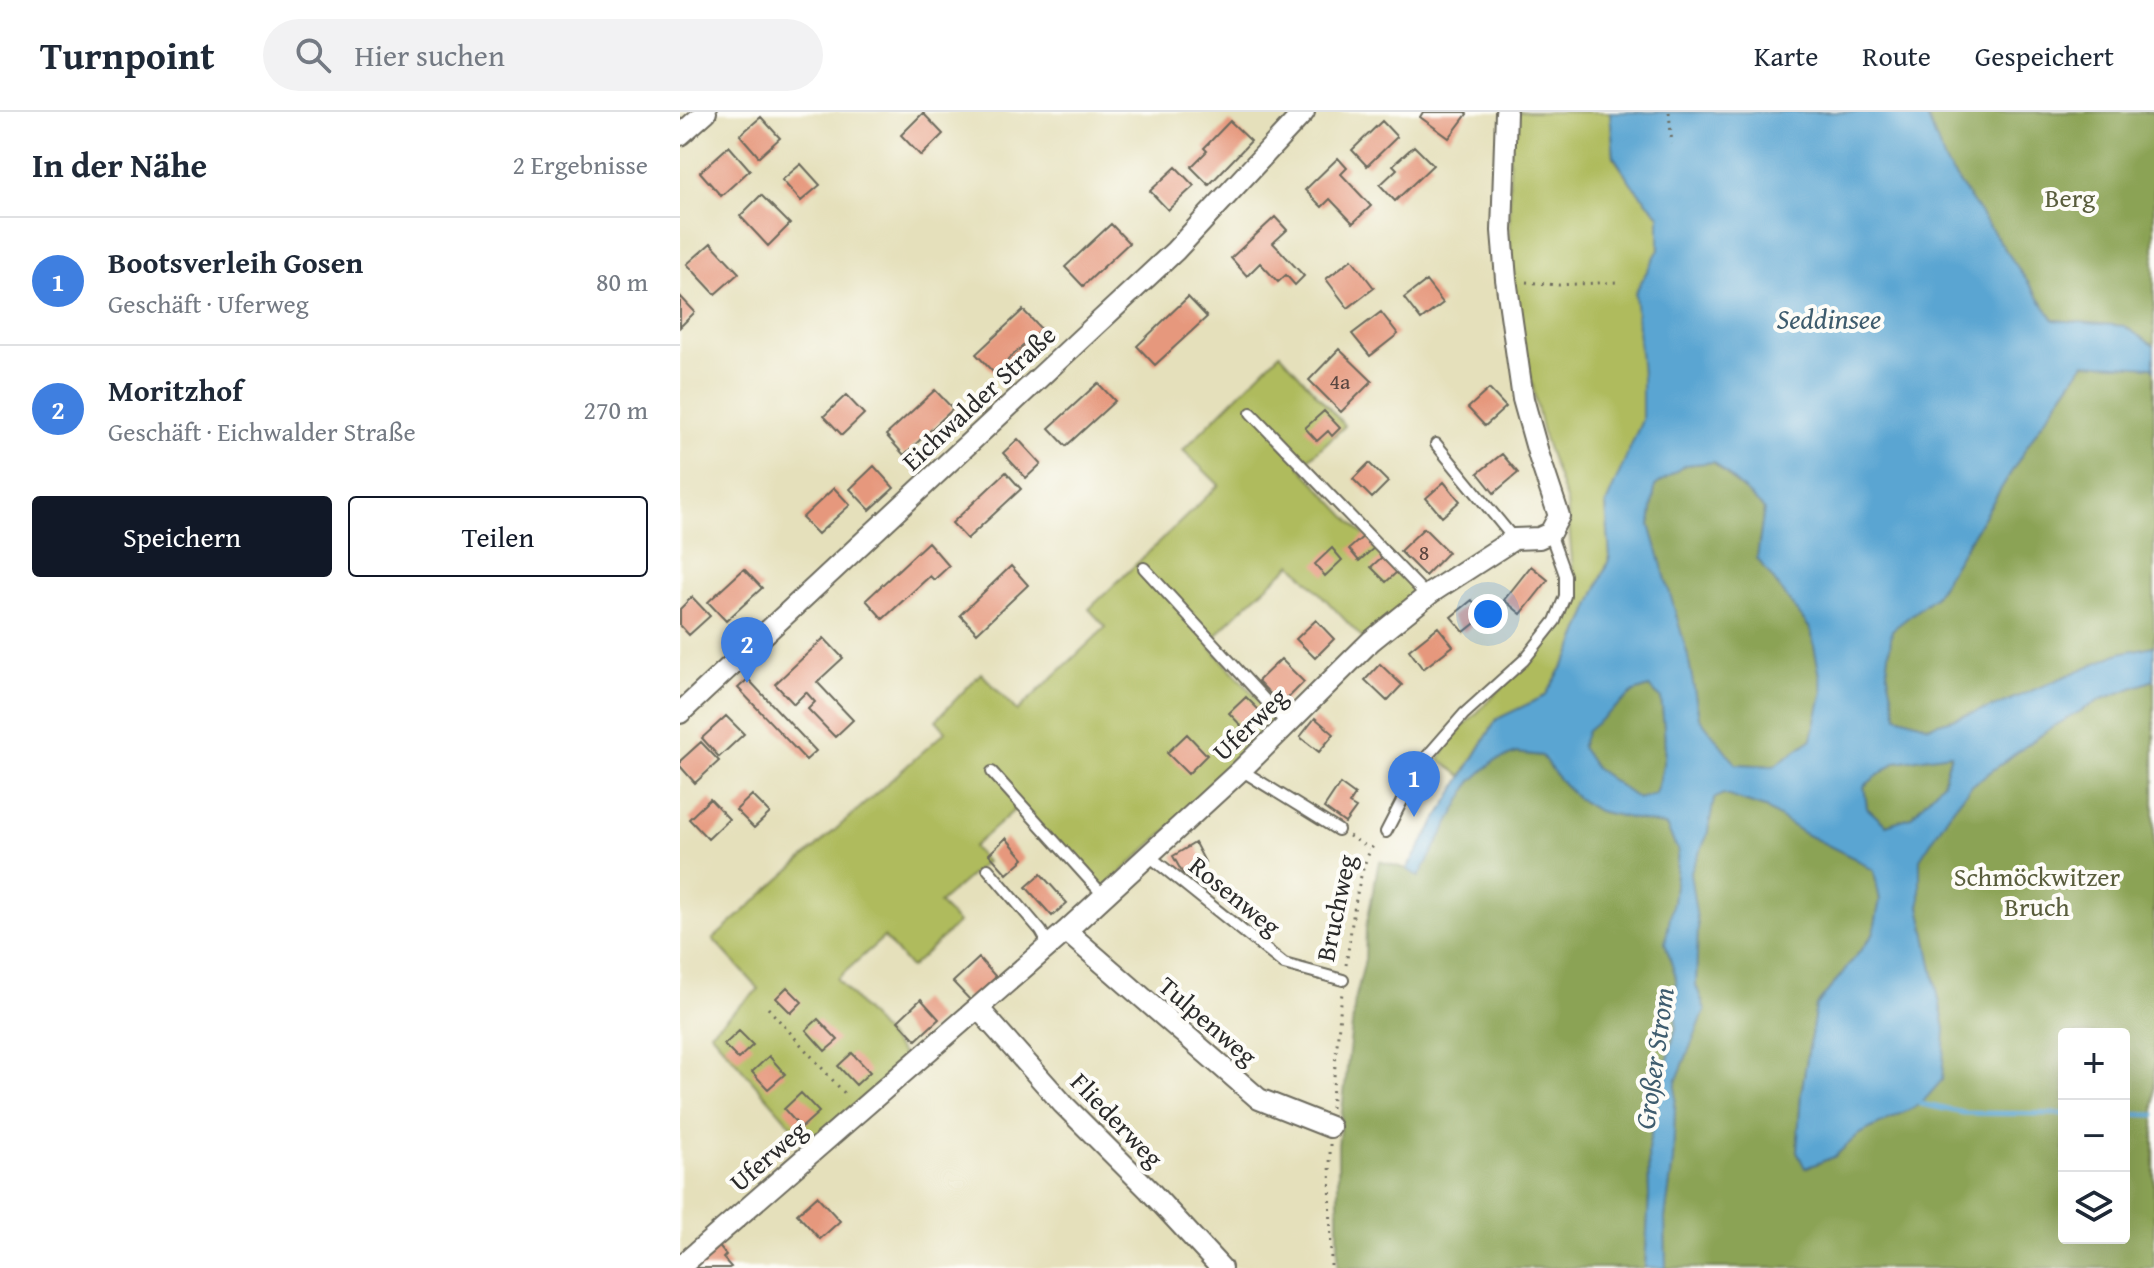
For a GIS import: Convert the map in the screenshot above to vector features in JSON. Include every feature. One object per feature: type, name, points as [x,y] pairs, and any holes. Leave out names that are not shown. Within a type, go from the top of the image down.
[{"type":"street","points":[[680,135],[706,112]]},
{"type":"street","name":"Eichwalder Straße","points":[[680,713],[1175,251],[1304,112]]},
{"type":"street","points":[[1506,112],[1502,231],[1506,279],[1523,399],[1559,516],[1550,533]]},
{"type":"street","name":"Uferweg","points":[[680,1267],[1066,931],[1241,770],[1371,641],[1427,596],[1514,539],[1539,538],[1550,533]]},
{"type":"street","name":"Tulpenweg","points":[[1066,931],[1259,1099],[1330,1127]]},
{"type":"street","name":"Fliederweg","points":[[978,1008],[1063,1104],[1221,1268]]},
{"type":"lane","points":[[1251,413],[1427,596]]},
{"type":"lane","points":[[1436,444],[1514,539]]},
{"type":"lane","name":"Bruchweg","points":[[1386,832],[1422,762],[1464,714],[1524,660],[1555,621],[1565,596],[1565,575],[1550,533]]},
{"type":"lane","points":[[1144,568],[1287,724]]},
{"type":"lane","points":[[1241,770],[1338,830]]},
{"type":"lane","points":[[992,772],[1104,896]]},
{"type":"lane","name":"Rosenweg","points":[[1148,855],[1284,964],[1343,980]]},
{"type":"lane","points":[[988,869],[1041,931],[1045,949]]},
{"type":"path","points":[[1669,112],[1672,144]]},
{"type":"path","points":[[1506,279],[1558,285],[1617,282]]},
{"type":"path","points":[[1338,830],[1370,848]]},
{"type":"path","name":"Bruchweg","points":[[1331,1268],[1330,1127],[1343,980],[1362,869],[1370,848],[1386,832]]},
{"type":"path","points":[[768,1008],[860,1110]]},
{"type":"green space","points":[[1509,112],[1610,112],[1614,158],[1634,187],[1659,214],[1663,214],[1676,402],[1606,504],[1610,557],[1570,655],[1545,696],[1497,719],[1462,776],[1439,760],[1452,738],[1553,636],[1575,596],[1567,503],[1544,438],[1510,284]]},
{"type":"green space","name":"Berg","points":[[1925,112],[2154,112],[2154,346],[2124,326],[2054,320],[1946,164]]},
{"type":"green space","points":[[1280,353],[1345,426],[1300,467],[1420,595],[1363,639],[1292,564],[1246,605],[1210,647],[1281,724],[1101,891],[1020,805],[973,847],[986,862],[939,903],[958,923],[910,968],[884,937],[837,979],[910,1063],[812,1149],[710,1032],[759,989],[713,939],[946,731],[936,720],[981,673],[1017,711],[1106,627],[1089,609],[1219,485],[1183,450]]},
{"type":"green space","points":[[2085,363],[2154,369],[2154,646],[2120,653],[1996,706],[1929,726],[1897,716],[1887,671],[1892,629],[1934,597],[2036,432]]},
{"type":"green space","points":[[1713,462],[1764,509],[1757,558],[1811,630],[1823,691],[1812,739],[1774,766],[1736,764],[1699,717],[1688,656],[1650,525],[1655,486],[1685,465]]},
{"type":"green space","name":"Schmöckwitzer Bruch","points":[[2154,680],[2154,1268],[1666,1268],[1665,1218],[1673,1161],[1676,1082],[1705,1010],[1696,985],[1698,926],[1689,873],[1707,836],[1714,799],[1723,794],[1765,808],[1805,834],[1874,871],[1880,900],[1873,935],[1816,1006],[1801,1094],[1797,1152],[1806,1168],[1834,1157],[1859,1134],[1921,1104],[1945,1029],[1920,906],[1920,858],[1971,786],[2049,729],[2102,699]]},
{"type":"green space","points":[[1649,687],[1661,698],[1664,757],[1655,794],[1638,799],[1595,768],[1581,748],[1586,731],[1634,692]]},
{"type":"green space","points":[[1517,753],[1542,756],[1577,798],[1598,811],[1666,826],[1678,851],[1666,943],[1676,978],[1676,1027],[1648,1149],[1645,1268],[1338,1268],[1338,1145],[1355,1000],[1365,960],[1366,927],[1379,861],[1407,869],[1419,877],[1471,782],[1494,761]]},
{"type":"green space","points":[[1951,753],[1943,782],[1911,817],[1886,825],[1867,808],[1864,786],[1896,762]]},
{"type":"water","name":"Seddinsee","points":[[1610,112],[1925,112],[1946,164],[2054,320],[2124,326],[2154,346],[2154,369],[2084,363],[2036,432],[1934,597],[1892,630],[1887,671],[1897,716],[1929,726],[1996,706],[2120,653],[2154,646],[2154,680],[2102,699],[2049,729],[1971,786],[1949,814],[1920,859],[1920,906],[1945,1029],[1942,1080],[1921,1104],[1859,1134],[1834,1157],[1805,1168],[1797,1152],[1801,1094],[1816,1006],[1873,935],[1880,900],[1874,871],[1805,834],[1765,808],[1723,794],[1714,799],[1707,836],[1690,873],[1698,926],[1696,985],[1705,1010],[1676,1082],[1673,1161],[1665,1218],[1666,1268],[1645,1268],[1648,1149],[1676,1027],[1676,978],[1665,943],[1678,851],[1666,826],[1598,811],[1577,798],[1542,756],[1517,753],[1494,761],[1471,782],[1419,877],[1407,869],[1497,719],[1545,696],[1570,655],[1610,557],[1606,504],[1642,420],[1642,375],[1635,293],[1659,249],[1659,215],[1634,187],[1614,157]],"holes":[[[1714,462],[1764,509],[1757,558],[1811,630],[1823,691],[1812,739],[1774,766],[1736,764],[1699,717],[1688,656],[1650,525],[1655,486],[1685,465]],[[1649,687],[1661,698],[1665,735],[1664,758],[1655,794],[1638,799],[1595,768],[1581,747],[1587,731],[1634,692]],[[1951,754],[1943,782],[1911,817],[1886,825],[1867,808],[1864,786],[1896,762]]]},
{"type":"building","points":[[1423,112],[1467,114],[1449,138],[1420,117]]},
{"type":"building","points":[[923,113],[943,134],[921,156],[901,135]]},
{"type":"building","points":[[761,117],[780,138],[759,157],[740,135]]},
{"type":"building","points":[[1230,121],[1251,141],[1209,185],[1191,167]]},
{"type":"building","points":[[1382,121],[1397,137],[1367,166],[1352,150]]},
{"type":"building","points":[[729,146],[750,170],[721,196],[700,172]]},
{"type":"building","points":[[1414,146],[1433,165],[1395,201],[1380,185],[1397,169],[1393,165]]},
{"type":"building","points":[[1338,158],[1347,168],[1341,174],[1371,206],[1353,223],[1330,199],[1322,207],[1305,190]]},
{"type":"building","points":[[801,164],[820,185],[801,201],[782,180]]},
{"type":"building","points":[[1176,167],[1194,186],[1168,210],[1150,191]]},
{"type":"building","points":[[761,195],[790,224],[768,246],[740,216]]},
{"type":"building","points":[[1275,217],[1287,230],[1273,243],[1304,276],[1295,285],[1286,275],[1278,282],[1260,263],[1247,276],[1231,258]]},
{"type":"building","points":[[1111,224],[1129,243],[1083,286],[1065,267]]},
{"type":"building","points":[[711,243],[739,273],[715,294],[687,264]]},
{"type":"building","points":[[1352,259],[1374,288],[1348,308],[1326,279]]},
{"type":"building","points":[[1426,281],[1443,303],[1421,320],[1404,298]]},
{"type":"building","points":[[680,296],[695,312],[680,327]]},
{"type":"building","points":[[1188,297],[1207,317],[1155,365],[1137,346]]},
{"type":"building","points":[[1023,310],[1041,329],[994,373],[976,354]]},
{"type":"building","points":[[1381,312],[1398,334],[1370,356],[1352,334]]},
{"type":"building","points":[[1339,349],[1372,381],[1341,412],[1309,380]]},
{"type":"building","points":[[1098,383],[1115,401],[1066,446],[1049,428]]},
{"type":"building","points":[[1489,389],[1506,407],[1485,426],[1468,408]]},
{"type":"building","points":[[935,390],[953,409],[904,455],[886,435]]},
{"type":"building","points":[[846,395],[864,414],[842,435],[824,416]]},
{"type":"building","points":[[1324,411],[1340,428],[1332,436],[1328,431],[1317,441],[1305,428]]},
{"type":"building","points":[[1018,439],[1041,464],[1026,478],[1003,453]]},
{"type":"building","points":[[1502,454],[1518,473],[1494,493],[1478,473]]},
{"type":"building","points":[[1369,463],[1388,482],[1372,498],[1353,479]]},
{"type":"building","points":[[874,466],[894,488],[870,510],[850,489]]},
{"type":"building","points":[[1006,472],[1021,489],[967,539],[952,523]]},
{"type":"building","points":[[1444,482],[1460,501],[1442,517],[1426,498]]},
{"type":"building","points":[[834,488],[850,505],[818,534],[802,518]]},
{"type":"building","points":[[1424,528],[1448,552],[1425,576],[1400,551]]},
{"type":"building","points":[[1365,535],[1375,547],[1359,561],[1349,549]]},
{"type":"building","points":[[928,542],[949,566],[934,580],[930,576],[883,619],[866,600]]},
{"type":"building","points":[[1332,548],[1342,560],[1325,576],[1315,564]]},
{"type":"building","points":[[1382,557],[1397,572],[1386,582],[1371,567]]},
{"type":"building","points":[[1011,566],[1028,585],[977,633],[960,615]]},
{"type":"building","points":[[1531,566],[1548,580],[1521,614],[1504,600]]},
{"type":"building","points":[[744,569],[762,588],[726,621],[708,602]]},
{"type":"building","points":[[692,597],[710,616],[689,635],[680,625],[680,609]]},
{"type":"building","points":[[1472,600],[1484,616],[1464,632],[1451,617]]},
{"type":"building","points":[[1316,620],[1334,639],[1315,658],[1296,639]]},
{"type":"building","points":[[1438,627],[1453,646],[1423,669],[1409,650]]},
{"type":"building","points":[[824,638],[843,658],[817,682],[853,720],[835,737],[808,709],[815,702],[806,692],[794,704],[775,684]]},
{"type":"building","points":[[1281,659],[1304,682],[1281,705],[1258,681]]},
{"type":"building","points":[[1380,664],[1402,685],[1387,701],[1365,680]]},
{"type":"building","points":[[748,679],[816,751],[806,760],[738,688]]},
{"type":"building","points":[[1246,697],[1265,716],[1248,733],[1229,713]]},
{"type":"building","points":[[726,716],[744,734],[719,757],[702,738]]},
{"type":"building","points":[[1315,718],[1334,734],[1319,752],[1300,737]]},
{"type":"building","points":[[1187,734],[1207,755],[1188,774],[1167,753]]},
{"type":"building","points":[[701,742],[719,761],[695,783],[680,766],[680,761]]},
{"type":"building","points":[[1340,784],[1355,795],[1349,804],[1356,808],[1345,823],[1324,808]]},
{"type":"building","points":[[752,795],[770,813],[754,828],[736,810]]},
{"type":"building","points":[[710,799],[729,819],[708,839],[689,819]]},
{"type":"building","points":[[1006,838],[1024,859],[1007,874],[989,854]]},
{"type":"building","points":[[1195,843],[1205,862],[1183,874],[1173,856]]},
{"type":"building","points":[[1041,874],[1067,903],[1052,916],[1026,887]]},
{"type":"building","points":[[979,958],[996,977],[971,1001],[953,982]]},
{"type":"building","points":[[787,987],[802,1002],[791,1013],[776,998]]},
{"type":"building","points":[[921,999],[939,1019],[916,1040],[898,1021]]},
{"type":"building","points":[[818,1019],[838,1040],[825,1051],[806,1030]]},
{"type":"building","points":[[739,1031],[753,1045],[738,1059],[724,1045]]},
{"type":"building","points":[[852,1053],[870,1072],[856,1085],[838,1066]]},
{"type":"building","points":[[769,1056],[785,1074],[768,1089],[752,1072]]},
{"type":"building","points":[[801,1093],[819,1112],[801,1128],[784,1109]]},
{"type":"building","points":[[817,1196],[840,1221],[820,1239],[797,1214]]},
{"type":"building","points":[[717,1244],[731,1267],[690,1268]]},
{"type":"waterway","points":[[1921,1104],[1964,1113],[2058,1114]]},
{"type":"waterway","points":[[2130,1114],[2154,1115]]},
{"type":"place","name":"Moritzhof","points":[[747,683]]},
{"type":"place","name":"Bootsverleih Gosen","points":[[1414,817]]},
{"type":"water label","name":"Großer Strom","points":[[1654,1058]]}]
